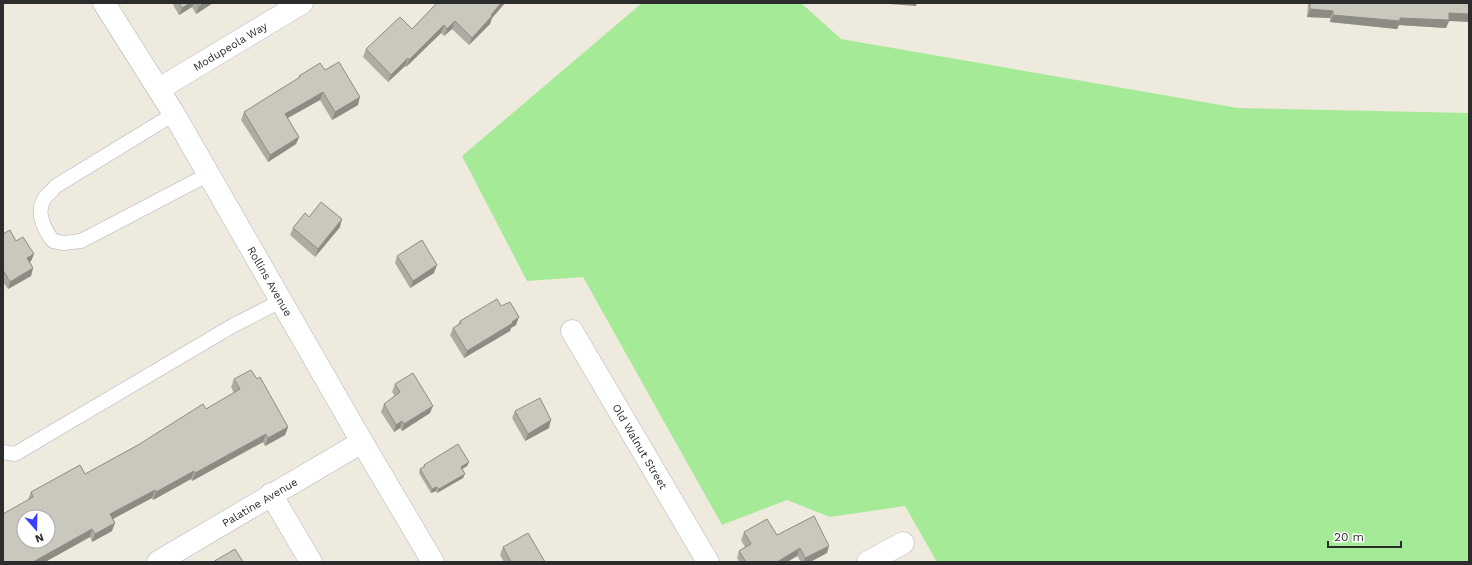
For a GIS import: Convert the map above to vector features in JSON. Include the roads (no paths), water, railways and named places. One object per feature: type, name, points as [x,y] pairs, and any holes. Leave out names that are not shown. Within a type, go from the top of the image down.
[{"type":"street","name":"Rollins Avenue","points":[[104,3],[174,114],[362,442],[433,562]]},
{"type":"street","name":"Modupeola Way","points":[[159,89],[302,3]]},
{"type":"street","name":"Old Walnut Street","points":[[572,331],[708,562]]},
{"type":"street","name":"Palatine Avenue","points":[[158,562],[271,494],[362,442]]},
{"type":"street","points":[[271,494],[311,562]]},
{"type":"street","points":[[868,562],[903,543]]},
{"type":"lane","points":[[174,114],[56,186],[43,200],[41,207],[42,220],[45,230],[53,241],[64,243],[81,241],[209,174]]},
{"type":"lane","points":[[3,452],[15,454],[234,325],[281,301]]}]
